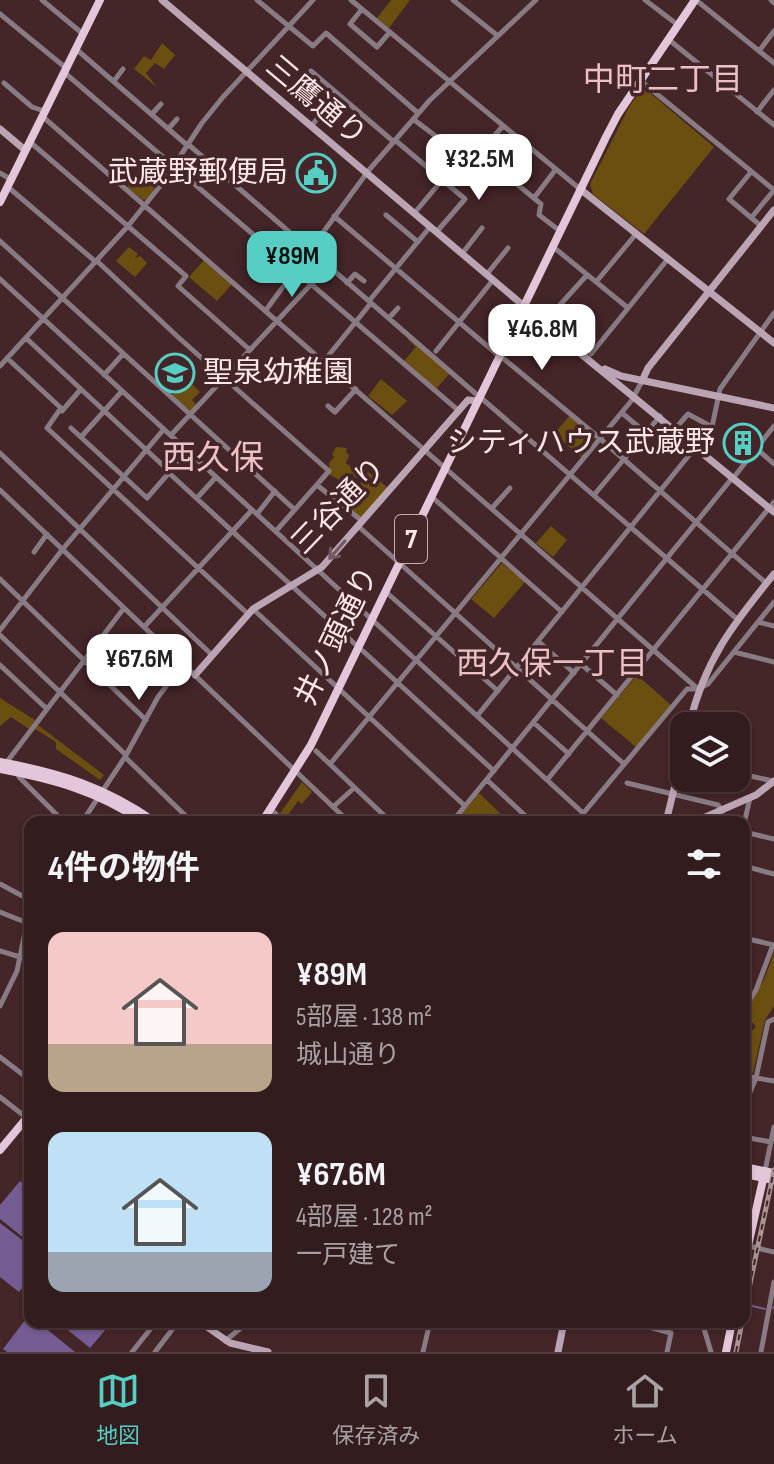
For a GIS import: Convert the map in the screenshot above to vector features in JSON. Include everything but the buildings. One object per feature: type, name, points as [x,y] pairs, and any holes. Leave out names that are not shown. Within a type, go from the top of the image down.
[{"type":"main road","points":[[0,202],[100,0]]},
{"type":"main road","name":"井ノ頭通り","points":[[266,816],[296,771],[338,689],[478,397],[502,358],[524,304],[618,114],[695,0]]},
{"type":"main road","points":[[2,767],[101,794],[143,816]]},
{"type":"main road","points":[[101,794],[134,816]]},
{"type":"main road","points":[[0,1150],[24,1121]]},
{"type":"main road","points":[[750,1231],[767,1174],[774,1180]]},
{"type":"main road","points":[[726,1352],[731,1328]]},
{"type":"street","points":[[42,0],[83,34]]},
{"type":"street","name":"三鷹通り","points":[[162,0],[366,174],[773,507]]},
{"type":"street","points":[[257,0],[313,46],[326,33],[418,113]]},
{"type":"street","points":[[0,366],[128,226],[174,167],[202,123],[313,0]]},
{"type":"street","points":[[351,0],[667,260],[774,343]]},
{"type":"street","points":[[453,0],[498,36]]},
{"type":"street","points":[[266,310],[366,174],[418,113],[536,0]]},
{"type":"street","points":[[645,0],[678,25]]},
{"type":"street","points":[[695,0],[774,63]]},
{"type":"street","points":[[362,9],[350,24],[377,47],[390,32]]},
{"type":"street","points":[[0,14],[459,411]]},
{"type":"street","points":[[759,51],[774,31]]},
{"type":"street","points":[[668,39],[774,125]]},
{"type":"street","points":[[76,49],[737,619]]},
{"type":"street","points":[[114,81],[123,69]]},
{"type":"street","points":[[311,71],[465,199],[418,242],[324,361]]},
{"type":"street","points":[[640,80],[774,190],[751,218]]},
{"type":"street","points":[[4,83],[698,689]]},
{"type":"street","points":[[757,112],[774,90]]},
{"type":"street","points":[[313,124],[337,93]]},
{"type":"street","points":[[152,114],[161,104]]},
{"type":"street","points":[[169,128],[177,119]]},
{"type":"street","points":[[413,119],[458,153],[463,147],[476,158],[503,126]]},
{"type":"street","points":[[0,129],[27,146],[186,276],[178,286],[250,350]]},
{"type":"street","points":[[479,153],[541,204],[539,215],[560,231]]},
{"type":"street","points":[[534,198],[556,169]]},
{"type":"street","points":[[751,172],[729,199],[761,226]]},
{"type":"street","points":[[0,173],[329,471],[276,531]]},
{"type":"street","points":[[417,210],[442,180]]},
{"type":"street","points":[[330,764],[622,413],[635,396],[648,368],[774,210]]},
{"type":"street","points":[[386,215],[418,242]]},
{"type":"street","points":[[334,216],[766,583]]},
{"type":"street","points":[[465,250],[482,228]]},
{"type":"street","points":[[596,282],[636,234]]},
{"type":"street","points":[[0,241],[294,509]]},
{"type":"street","points":[[436,351],[508,248]]},
{"type":"street","points":[[557,250],[628,308]]},
{"type":"street","points":[[591,354],[667,260]]},
{"type":"street","points":[[171,435],[328,266]]},
{"type":"street","points":[[347,283],[355,274],[364,281]]},
{"type":"street","points":[[549,317],[587,275]]},
{"type":"street","points":[[0,279],[583,813]]},
{"type":"street","points":[[319,306],[326,297]]},
{"type":"street","points":[[389,318],[398,308]]},
{"type":"street","points":[[477,716],[712,427],[720,389],[774,313]]},
{"type":"street","points":[[26,338],[355,644]]},
{"type":"street","points":[[104,375],[123,354]]},
{"type":"street","points":[[299,375],[317,355]]},
{"type":"street","points":[[7,358],[61,411]]},
{"type":"street","points":[[595,364],[608,372],[642,381],[774,408]]},
{"type":"street","points":[[81,389],[47,428],[198,568],[338,689],[465,806]]},
{"type":"street","points":[[328,406],[333,414],[356,389]]},
{"type":"street","points":[[81,437],[122,391]]},
{"type":"street","name":"三谷通り","points":[[195,675],[250,612],[318,569],[468,400],[478,397]]},
{"type":"street","points":[[622,413],[646,433]]},
{"type":"street","points":[[675,429],[688,414],[712,427]]},
{"type":"street","points":[[594,495],[660,416]]},
{"type":"street","points":[[457,816],[774,426]]},
{"type":"street","points":[[71,428],[147,498],[188,451]]},
{"type":"street","points":[[164,429],[62,550],[0,632],[186,816]]},
{"type":"street","points":[[756,448],[774,464]]},
{"type":"street","points":[[0,453],[212,655]]},
{"type":"street","points":[[197,498],[216,477]]},
{"type":"street","points":[[317,485],[624,764]]},
{"type":"street","points":[[492,508],[510,488]]},
{"type":"street","points":[[0,490],[343,816]]},
{"type":"street","points":[[7,497],[14,491]]},
{"type":"street","points":[[144,627],[233,531],[275,491]]},
{"type":"street","points":[[432,497],[562,612]]},
{"type":"street","points":[[547,780],[773,507]]},
{"type":"street","points":[[34,552],[47,534]]},
{"type":"street","points":[[692,712],[698,689],[737,619],[774,574]]},
{"type":"street","points":[[0,579],[146,720]]},
{"type":"street","points":[[386,592],[498,691]]},
{"type":"street","points":[[581,816],[687,689],[698,689],[708,684],[774,602]]},
{"type":"street","points":[[2,767],[124,608]]},
{"type":"street","points":[[758,622],[774,626]]},
{"type":"street","points":[[538,641],[574,673]]},
{"type":"street","points":[[363,651],[494,771]]},
{"type":"street","points":[[734,652],[774,662]]},
{"type":"street","points":[[581,664],[617,695]]},
{"type":"street","points":[[0,665],[47,709]]},
{"type":"street","points":[[86,816],[126,756],[158,697],[182,665]]},
{"type":"street","points":[[534,723],[569,754]]},
{"type":"street","points":[[316,751],[384,816]]},
{"type":"street","points":[[750,776],[774,781]]},
{"type":"street","points":[[19,777],[58,816]]},
{"type":"street","points":[[487,780],[526,816]]},
{"type":"street","points":[[710,816],[750,797],[774,781]]},
{"type":"street","points":[[627,783],[718,805],[723,811]]},
{"type":"street","points":[[333,807],[354,788]]},
{"type":"street","points":[[668,816],[674,792]]},
{"type":"street","points":[[746,816],[750,797]]},
{"type":"street","points":[[271,809],[278,816]]},
{"type":"street","points":[[750,833],[774,839]]},
{"type":"street","points":[[750,868],[774,874]]},
{"type":"street","points":[[0,884],[24,897]]},
{"type":"street","points":[[0,912],[24,922]]},
{"type":"street","points":[[1,1004],[13,982],[24,928]]},
{"type":"street","points":[[750,939],[773,945],[750,1000]]},
{"type":"street","points":[[0,951],[24,958]]},
{"type":"street","points":[[750,1092],[768,1022],[774,1019]]},
{"type":"street","points":[[0,1057],[24,1075]]},
{"type":"street","points":[[750,1076],[774,1081]]},
{"type":"street","points":[[0,1097],[24,1113]]},
{"type":"street","points":[[767,1174],[774,1127]]},
{"type":"street","points":[[750,1138],[771,1142]]},
{"type":"street","points":[[750,1246],[774,1252]]},
{"type":"street","points":[[761,1352],[774,1282]]},
{"type":"street","points":[[132,1352],[151,1328]]},
{"type":"street","points":[[155,1352],[173,1328]]},
{"type":"street","points":[[208,1328],[245,1350],[268,1352]]},
{"type":"street","points":[[225,1341],[241,1328]]},
{"type":"street","points":[[423,1352],[429,1328]]},
{"type":"street","points":[[558,1352],[563,1328]]},
{"type":"street","points":[[652,1328],[671,1333],[667,1352]]},
{"type":"street","points":[[704,1328],[711,1352]]},
{"type":"shaded area","points":[[391,0],[410,0],[389,28],[377,18]]},
{"type":"shaded area","points":[[162,43],[175,55],[164,69],[155,63],[146,73],[157,87],[134,69],[144,56],[151,60]]},
{"type":"shaded area","points":[[643,87],[714,147],[644,234],[593,194],[590,184],[629,107]]},
{"type":"shaded area","points":[[143,168],[159,182],[143,200],[127,187]]},
{"type":"shaded area","points":[[129,247],[138,254],[135,258],[140,256],[147,263],[135,277],[116,261]]},
{"type":"shaded area","points":[[204,260],[232,284],[217,301],[189,277]]},
{"type":"shaded area","points":[[410,337],[451,372],[436,389],[404,361],[416,347],[408,340]]},
{"type":"shaded area","points":[[187,379],[200,392],[192,400],[197,405],[191,411],[172,396]]},
{"type":"shaded area","points":[[381,379],[407,401],[392,415],[368,396]]},
{"type":"shaded area","points":[[570,415],[596,437],[582,458],[554,434]]},
{"type":"shaded area","points":[[336,447],[347,448],[349,456],[346,463],[360,475],[355,478],[352,473],[343,481],[354,493],[368,472],[387,487],[386,493],[361,518],[346,505],[351,500],[346,488],[330,475],[329,463]]},
{"type":"shaded area","points":[[551,526],[567,540],[553,557],[536,543]]},
{"type":"shaded area","points":[[502,563],[525,582],[494,618],[471,599]]},
{"type":"shaded area","points":[[637,675],[671,705],[636,747],[601,718]]},
{"type":"shaded area","points":[[0,698],[35,720],[29,729],[11,717],[0,726]]},
{"type":"shaded area","points":[[38,725],[104,775],[100,780],[56,749],[56,742],[35,729]]},
{"type":"shaded area","points":[[302,782],[312,792],[302,804],[298,801],[287,816],[278,816]]},
{"type":"shaded area","points":[[479,793],[503,816],[460,816]]},
{"type":"shaded area","points":[[774,953],[774,1006],[765,1020],[753,1073],[750,1070],[750,1034],[756,1026],[750,1020],[750,1004]]},
{"type":"shaded area","points":[[20,1181],[24,1184],[24,1238],[0,1219],[0,1205]]},
{"type":"shaded area","points":[[0,1223],[24,1241],[24,1286],[19,1292],[0,1277]]},
{"type":"shaded area","points":[[24,1322],[24,1328],[45,1328],[75,1352],[7,1352],[3,1349]]},
{"type":"shaded area","points":[[65,1328],[107,1328],[90,1348]]},
{"type":"waterway","points":[[750,1305],[765,1309]]},
{"type":"railway","points":[[750,1284],[774,1170]]},
{"type":"railway","points":[[736,1352],[741,1328]]},
{"type":"place","name":"武蔵野郵便局","points":[[316,173]]},
{"type":"place","name":"聖泉幼稚園","points":[[175,373]]},
{"type":"place","name":"シティハウス武蔵野","points":[[743,443]]},
{"type":"district","name":"中町二丁目","points":[[663,80]]},
{"type":"district","name":"西久保","points":[[213,458]]},
{"type":"district","name":"西久保一丁目","points":[[552,664]]}]
